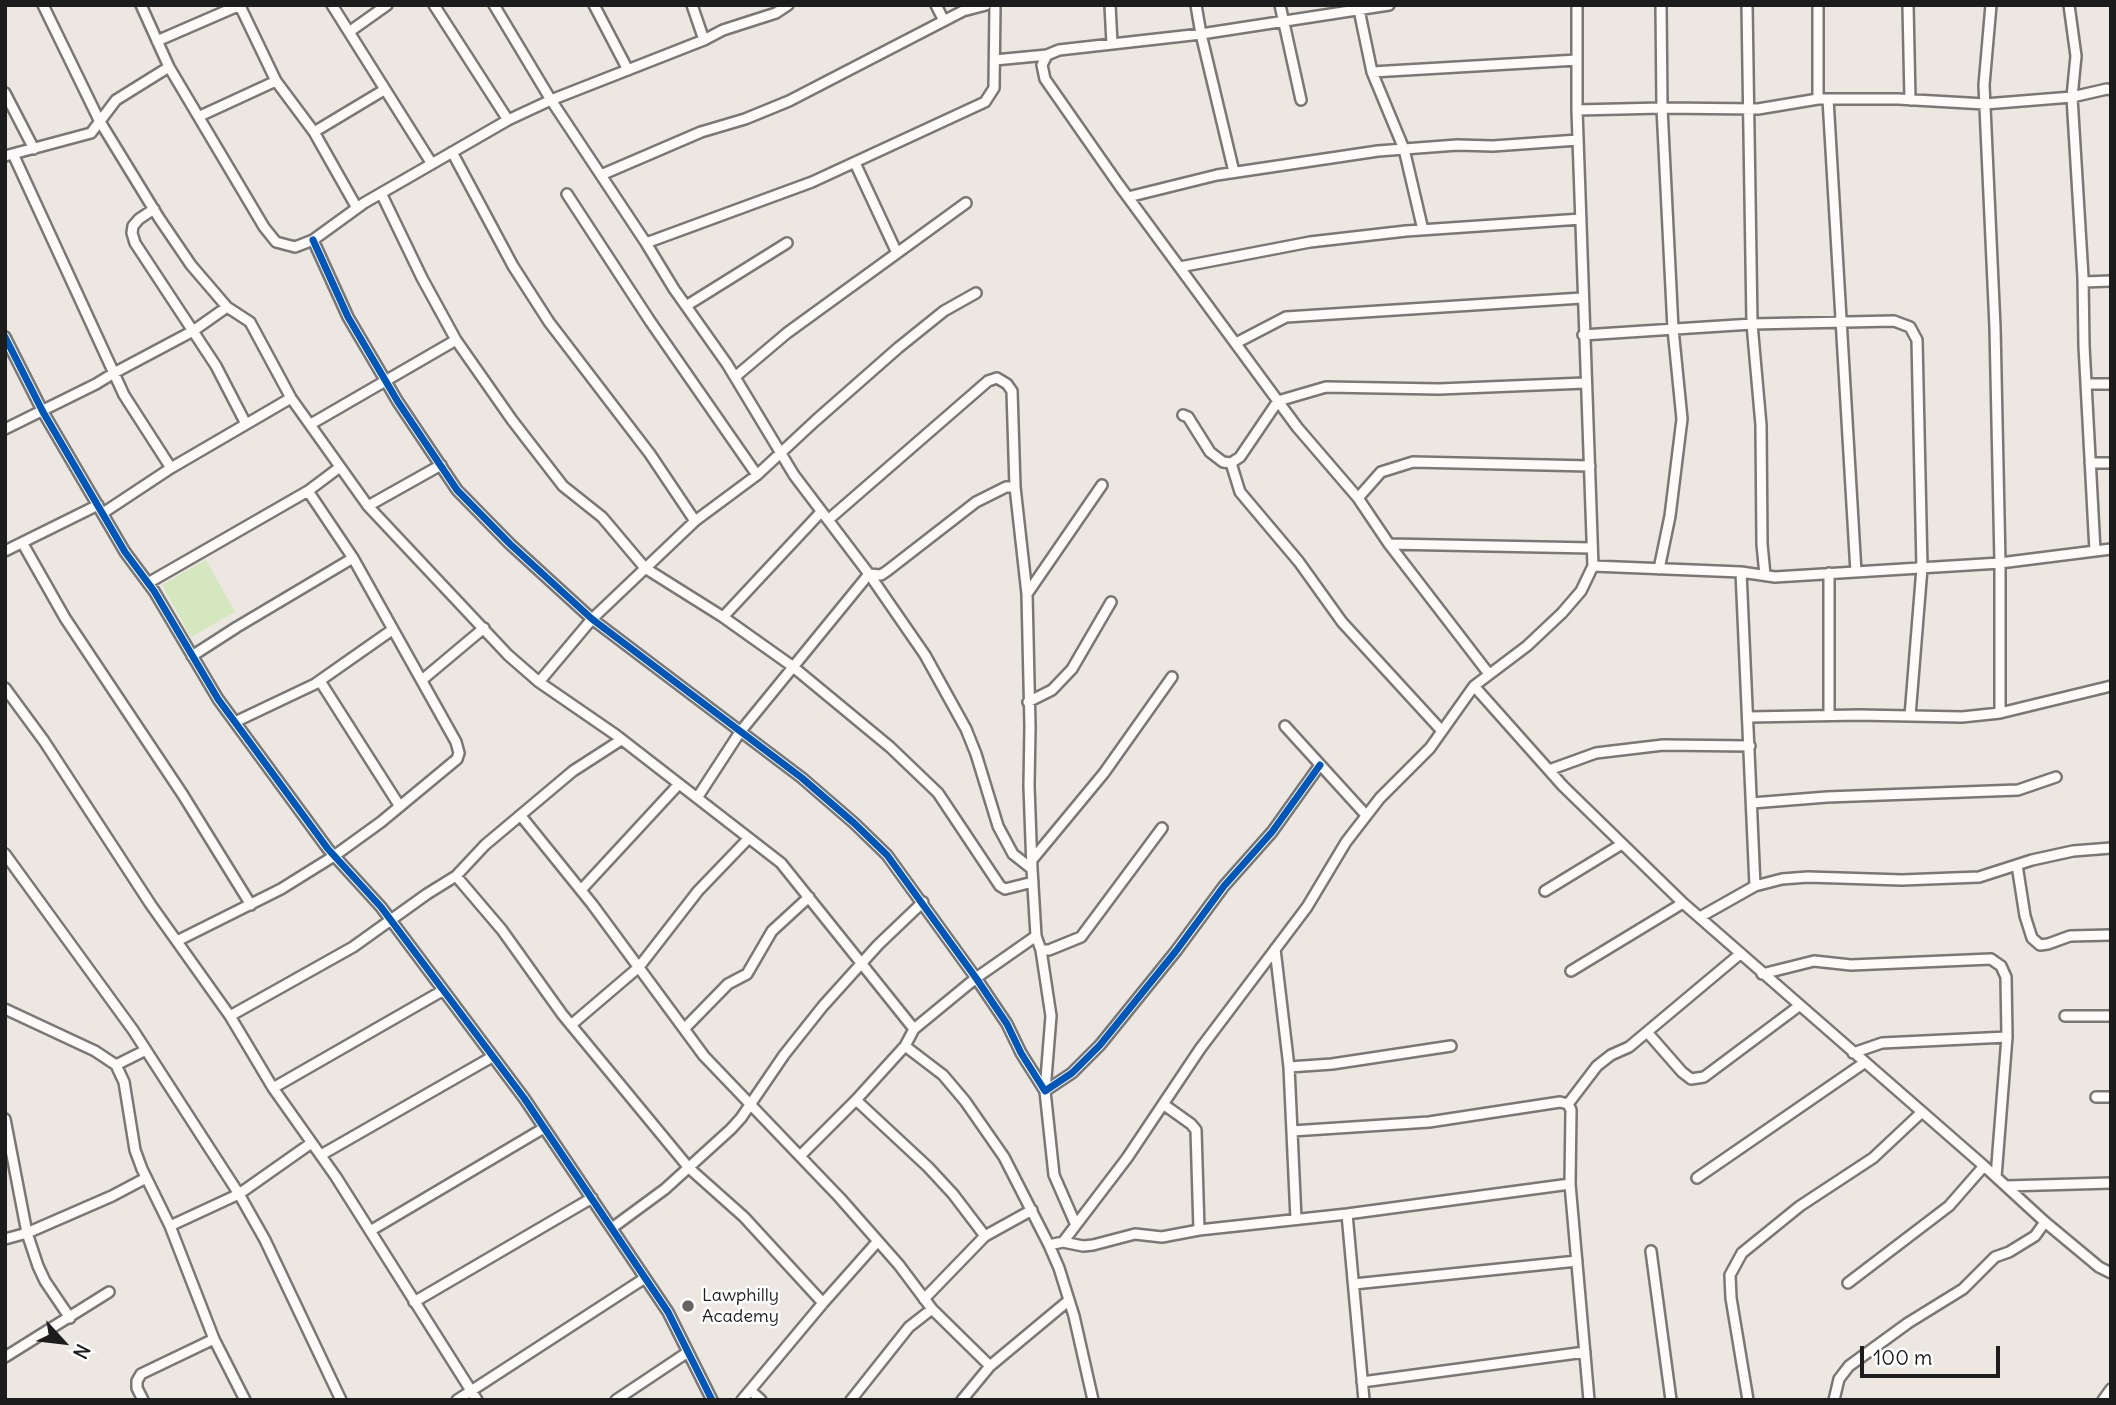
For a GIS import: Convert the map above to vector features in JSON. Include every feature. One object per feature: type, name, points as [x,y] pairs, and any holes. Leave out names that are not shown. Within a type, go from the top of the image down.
[{"type":"street","points":[[43,5],[99,120],[154,209],[191,265],[227,307],[250,322],[291,398],[368,506],[508,655],[539,682],[621,740],[781,863],[914,1030]]},
{"type":"street","points":[[141,5],[169,66],[264,227],[276,242],[295,247],[313,240],[381,193],[508,120],[723,30],[776,13],[788,5]]},
{"type":"street","points":[[157,41],[240,5],[276,81],[314,132],[357,208]]},
{"type":"street","points":[[332,5],[432,164]]},
{"type":"street","points":[[349,32],[387,5]]},
{"type":"street","points":[[434,5],[508,120]]},
{"type":"street","points":[[494,5],[551,100],[735,377],[781,453],[925,655],[952,701],[976,754],[998,826],[1013,854],[1032,864]]},
{"type":"street","points":[[594,5],[628,70]]},
{"type":"street","points":[[692,5],[704,40]]},
{"type":"street","points":[[936,5],[944,21]]},
{"type":"street","points":[[601,175],[701,132],[745,119],[796,98],[825,80],[963,11],[986,5]]},
{"type":"street","points":[[646,243],[855,163],[985,102],[994,88],[995,5]]},
{"type":"street","points":[[1110,5],[1112,44]]},
{"type":"street","points":[[1196,5],[1200,34],[1234,173]]},
{"type":"street","points":[[1280,5],[1301,100]]},
{"type":"street","points":[[995,60],[1200,34],[1358,7],[1389,5]]},
{"type":"street","points":[[1063,1242],[1127,1158],[1200,1049],[1307,908],[1346,842],[1366,815],[1430,748],[1474,686],[1527,646],[1562,613],[1581,591],[1592,566],[1582,298],[1577,5]]},
{"type":"street","points":[[1659,569],[1670,516],[1682,419],[1673,329],[1662,108],[1661,5]]},
{"type":"street","points":[[1747,5],[1752,324],[1761,425],[1762,544],[1765,575]]},
{"type":"street","points":[[1818,5],[1818,99]]},
{"type":"street","points":[[1908,5],[1910,100]]},
{"type":"street","points":[[1991,5],[1989,43],[1984,65],[1995,327],[2000,713]]},
{"type":"street","points":[[2069,5],[2076,56],[2072,97],[2095,551]]},
{"type":"street","points":[[1358,7],[1373,72],[1404,149],[1423,230]]},
{"type":"street","points":[[1047,55],[1042,65],[1045,79],[1128,197],[1297,427],[1358,498],[1389,544],[1489,674]]},
{"type":"street","points":[[1373,72],[1577,60]]},
{"type":"street","points":[[169,66],[116,100],[91,132],[9,155],[124,395],[171,468]]},
{"type":"street","points":[[200,116],[276,81]]},
{"type":"street","points":[[314,132],[384,90]]},
{"type":"street","points":[[1577,110],[1749,110],[1818,99],[1985,104],[2072,97],[2111,90]]},
{"type":"street","points":[[5,93],[34,149]]},
{"type":"street","points":[[1828,99],[1856,572]]},
{"type":"street","points":[[1128,197],[1234,173],[1404,149],[1578,140]]},
{"type":"street","points":[[452,152],[513,266],[549,322],[650,454],[695,521]]},
{"type":"street","points":[[855,163],[897,253]]},
{"type":"street","points":[[381,193],[422,278],[456,340],[518,429],[563,486],[601,517],[645,568],[723,617],[792,666],[890,747],[937,793],[1000,886],[1005,889],[1033,882]]},
{"type":"street","points":[[567,194],[650,321],[757,475]]},
{"type":"street","points":[[735,377],[787,333],[966,203]]},
{"type":"street","points":[[154,209],[133,226],[135,243],[216,366],[246,424]]},
{"type":"street","points":[[1181,267],[1310,242],[1423,230],[1581,219]]},
{"type":"street","points":[[313,240],[348,317],[386,382],[457,490],[510,544],[592,619],[802,778],[887,855],[923,902],[1007,1024],[1021,1053],[1045,1091]]},
{"type":"street","points":[[686,306],[787,243]]},
{"type":"street","points":[[2083,282],[2111,281]]},
{"type":"street","points":[[539,682],[592,619],[695,521],[757,475],[898,348],[944,311],[975,293]]},
{"type":"street","points":[[1236,343],[1286,317],[1582,298]]},
{"type":"street","points":[[5,429],[43,412],[193,331],[227,307]]},
{"type":"street","points":[[1583,335],[1752,324],[1894,321],[1910,327],[1917,340],[1922,568],[1910,716]]},
{"type":"street","points":[[5,337],[43,412],[125,552],[148,583],[235,722],[334,856],[381,907],[544,1128],[668,1312],[712,1400]]},
{"type":"street","points":[[311,424],[456,340]]},
{"type":"street","points":[[828,520],[988,381],[997,378],[1007,384],[1012,391],[1015,487],[1027,594],[1032,864],[1036,936],[1041,950],[1051,1016],[1045,1091],[1054,1175],[1075,1223]]},
{"type":"street","points":[[1183,415],[1188,417],[1210,452],[1223,463],[1230,463],[1240,457],[1278,401],[1326,387],[1439,389],[1585,383]]},
{"type":"street","points":[[2086,384],[2111,384]]},
{"type":"street","points":[[5,551],[100,509],[291,398]]},
{"type":"street","points":[[1230,463],[1240,492],[1299,562],[1342,622],[1442,730]]},
{"type":"street","points":[[1358,498],[1381,472],[1413,463],[1590,466]]},
{"type":"street","points":[[2091,463],[2111,463]]},
{"type":"street","points":[[368,506],[441,465]]},
{"type":"street","points":[[148,583],[308,491],[340,467]]},
{"type":"street","points":[[1027,594],[1102,485]]},
{"type":"street","points":[[869,574],[881,575],[887,571],[976,502],[1006,487],[1015,487]]},
{"type":"street","points":[[177,941],[281,889],[334,856],[381,822],[457,759],[459,753],[460,748],[353,558],[308,491]]},
{"type":"street","points":[[723,617],[821,512]]},
{"type":"street","points":[[23,544],[65,618],[183,795],[251,905]]},
{"type":"street","points":[[1389,544],[1592,548]]},
{"type":"street","points":[[1592,566],[1765,575],[1829,573],[2000,563],[2111,549]]},
{"type":"street","points":[[192,656],[353,558]]},
{"type":"street","points":[[1741,572],[1755,886]]},
{"type":"street","points":[[1829,573],[1829,715]]},
{"type":"street","points":[[697,798],[740,732],[869,574]]},
{"type":"street","points":[[1028,702],[1052,690],[1072,669],[1111,602]]},
{"type":"street","points":[[422,680],[484,628]]},
{"type":"street","points":[[235,722],[320,681],[392,630]]},
{"type":"street","points":[[1032,864],[1104,773],[1172,677]]},
{"type":"street","points":[[320,681],[399,805]]},
{"type":"street","points":[[1474,686],[1549,770],[1683,903],[2045,1222],[2099,1268],[2111,1273]]},
{"type":"street","points":[[1749,717],[1962,717],[2000,713],[2111,686]]},
{"type":"street","points":[[5,688],[44,741],[151,905],[230,1016],[474,1395]]},
{"type":"street","points":[[1285,726],[1366,815]]},
{"type":"street","points":[[230,1016],[353,947],[456,876],[485,845],[573,771],[621,740]]},
{"type":"street","points":[[1549,770],[1596,754],[1663,745],[1750,747]]},
{"type":"street","points":[[1045,1091],[1072,1073],[1100,1045],[1176,951],[1224,886],[1272,832],[1320,765]]},
{"type":"street","points":[[1752,803],[1827,797],[2018,790],[2056,778]]},
{"type":"street","points":[[581,890],[679,785]]},
{"type":"street","points":[[521,816],[581,890],[704,1056],[801,1155],[878,1241],[932,1309],[990,1366]]},
{"type":"street","points":[[1041,950],[1049,950],[1081,937],[1162,828]]},
{"type":"street","points":[[571,1025],[639,967],[698,891],[748,839]]},
{"type":"street","points":[[1545,891],[1622,844]]},
{"type":"street","points":[[1700,917],[1755,886],[1808,877],[1884,880],[1979,877],[2073,851],[2111,848]]},
{"type":"street","points":[[5,854],[133,1030],[144,1051],[239,1194],[265,1240],[341,1400]]},
{"type":"street","points":[[2017,865],[2025,916],[2032,938],[2040,945],[2070,936],[2111,935]]},
{"type":"street","points":[[456,876],[502,930],[571,1025],[689,1168],[744,1217],[823,1303]]},
{"type":"street","points":[[684,1029],[728,984],[747,974],[772,931],[809,897]]},
{"type":"street","points":[[612,1228],[689,1168],[732,1129],[792,1045],[862,962],[923,902]]},
{"type":"street","points":[[1571,971],[1683,903]]},
{"type":"street","points":[[801,1155],[905,1046],[914,1030],[976,978],[1036,936]]},
{"type":"street","points":[[1275,949],[1289,1068],[1296,1219]]},
{"type":"street","points":[[1568,1104],[1597,1066],[1611,1055],[1629,1047],[1740,954]]},
{"type":"street","points":[[1762,974],[1814,961],[1851,965],[1991,959],[2001,966],[2006,977],[2007,1037],[1996,1177]]},
{"type":"street","points":[[274,1088],[442,991]]},
{"type":"street","points":[[1647,1032],[1682,1072],[1691,1079],[1704,1077],[1799,1006]]},
{"type":"street","points":[[5,1009],[95,1051],[116,1065],[124,1082],[135,1150],[170,1226],[214,1339],[245,1400]]},
{"type":"street","points":[[2065,1016],[2111,1016]]},
{"type":"street","points":[[1853,1054],[1882,1043],[2007,1037]]},
{"type":"street","points":[[905,1046],[943,1075],[965,1101],[1004,1157],[1049,1245],[1074,1316],[1093,1400]]},
{"type":"street","points":[[1289,1068],[1451,1046]]},
{"type":"street","points":[[116,1065],[144,1051]]},
{"type":"street","points":[[321,1155],[492,1057]]},
{"type":"street","points":[[1697,1178],[1864,1063]]},
{"type":"street","points":[[2096,1097],[2111,1097]]},
{"type":"street","points":[[856,1100],[928,1167],[985,1236]]},
{"type":"street","points":[[1292,1130],[1429,1122],[1560,1102],[1568,1104],[1571,1110],[1570,1184],[1589,1400]]},
{"type":"street","points":[[1163,1104],[1196,1130],[1199,1230]]},
{"type":"street","points":[[1748,1400],[1730,1287],[1730,1275],[1742,1253],[1800,1206],[1873,1158],[1922,1112]]},
{"type":"street","points":[[5,1119],[27,1233],[45,1281],[70,1318]]},
{"type":"street","points":[[369,1231],[544,1128]]},
{"type":"street","points":[[170,1226],[239,1194],[310,1144]]},
{"type":"street","points":[[1848,1283],[1949,1206],[1984,1166]]},
{"type":"street","points":[[5,1239],[27,1233],[146,1178]]},
{"type":"street","points":[[2006,1186],[2111,1183]]},
{"type":"street","points":[[1049,1245],[1063,1242],[1093,1245],[1135,1234],[1162,1237],[1199,1230],[1347,1214],[1570,1184]]},
{"type":"street","points":[[414,1302],[592,1198]]},
{"type":"street","points":[[924,1299],[985,1236],[1032,1210]]},
{"type":"street","points":[[1347,1214],[1364,1400]]},
{"type":"street","points":[[1834,1400],[1839,1379],[1849,1366],[1908,1323],[1963,1289],[1995,1257],[2035,1236],[2045,1222]]},
{"type":"street","points":[[742,1400],[878,1241]]},
{"type":"street","points":[[1651,1251],[1671,1400]]},
{"type":"street","points":[[1354,1284],[1577,1261]]},
{"type":"street","points":[[457,1400],[474,1395],[645,1278]]},
{"type":"street","points":[[5,1357],[109,1292]]},
{"type":"street","points":[[962,1400],[990,1366],[1068,1301]]},
{"type":"street","points":[[851,1400],[909,1326],[932,1309]]},
{"type":"street","points":[[143,1400],[137,1388],[141,1374],[214,1339]]},
{"type":"street","points":[[616,1400],[688,1352]]},
{"type":"street","points":[[1362,1382],[1585,1352]]},
{"type":"street","points":[[2103,1400],[2111,1389]]},
{"type":"street","points":[[751,1391],[761,1400]]},
{"type":"green space","points":[[206,560],[235,612],[191,637],[162,585]]},
{"type":"cycle path","points":[[313,240],[348,317],[398,402],[457,490],[510,544],[592,619],[802,778],[887,855],[1007,1024],[1021,1053],[1045,1091],[1072,1073],[1100,1045],[1176,951],[1224,886],[1272,832],[1320,765]]},
{"type":"cycle path","points":[[5,337],[43,412],[125,552],[154,591],[218,699],[328,849],[381,907],[524,1098],[668,1312],[712,1400]]},
{"type":"place","name":"Lawphilly Academy","points":[[688,1306]]}]
